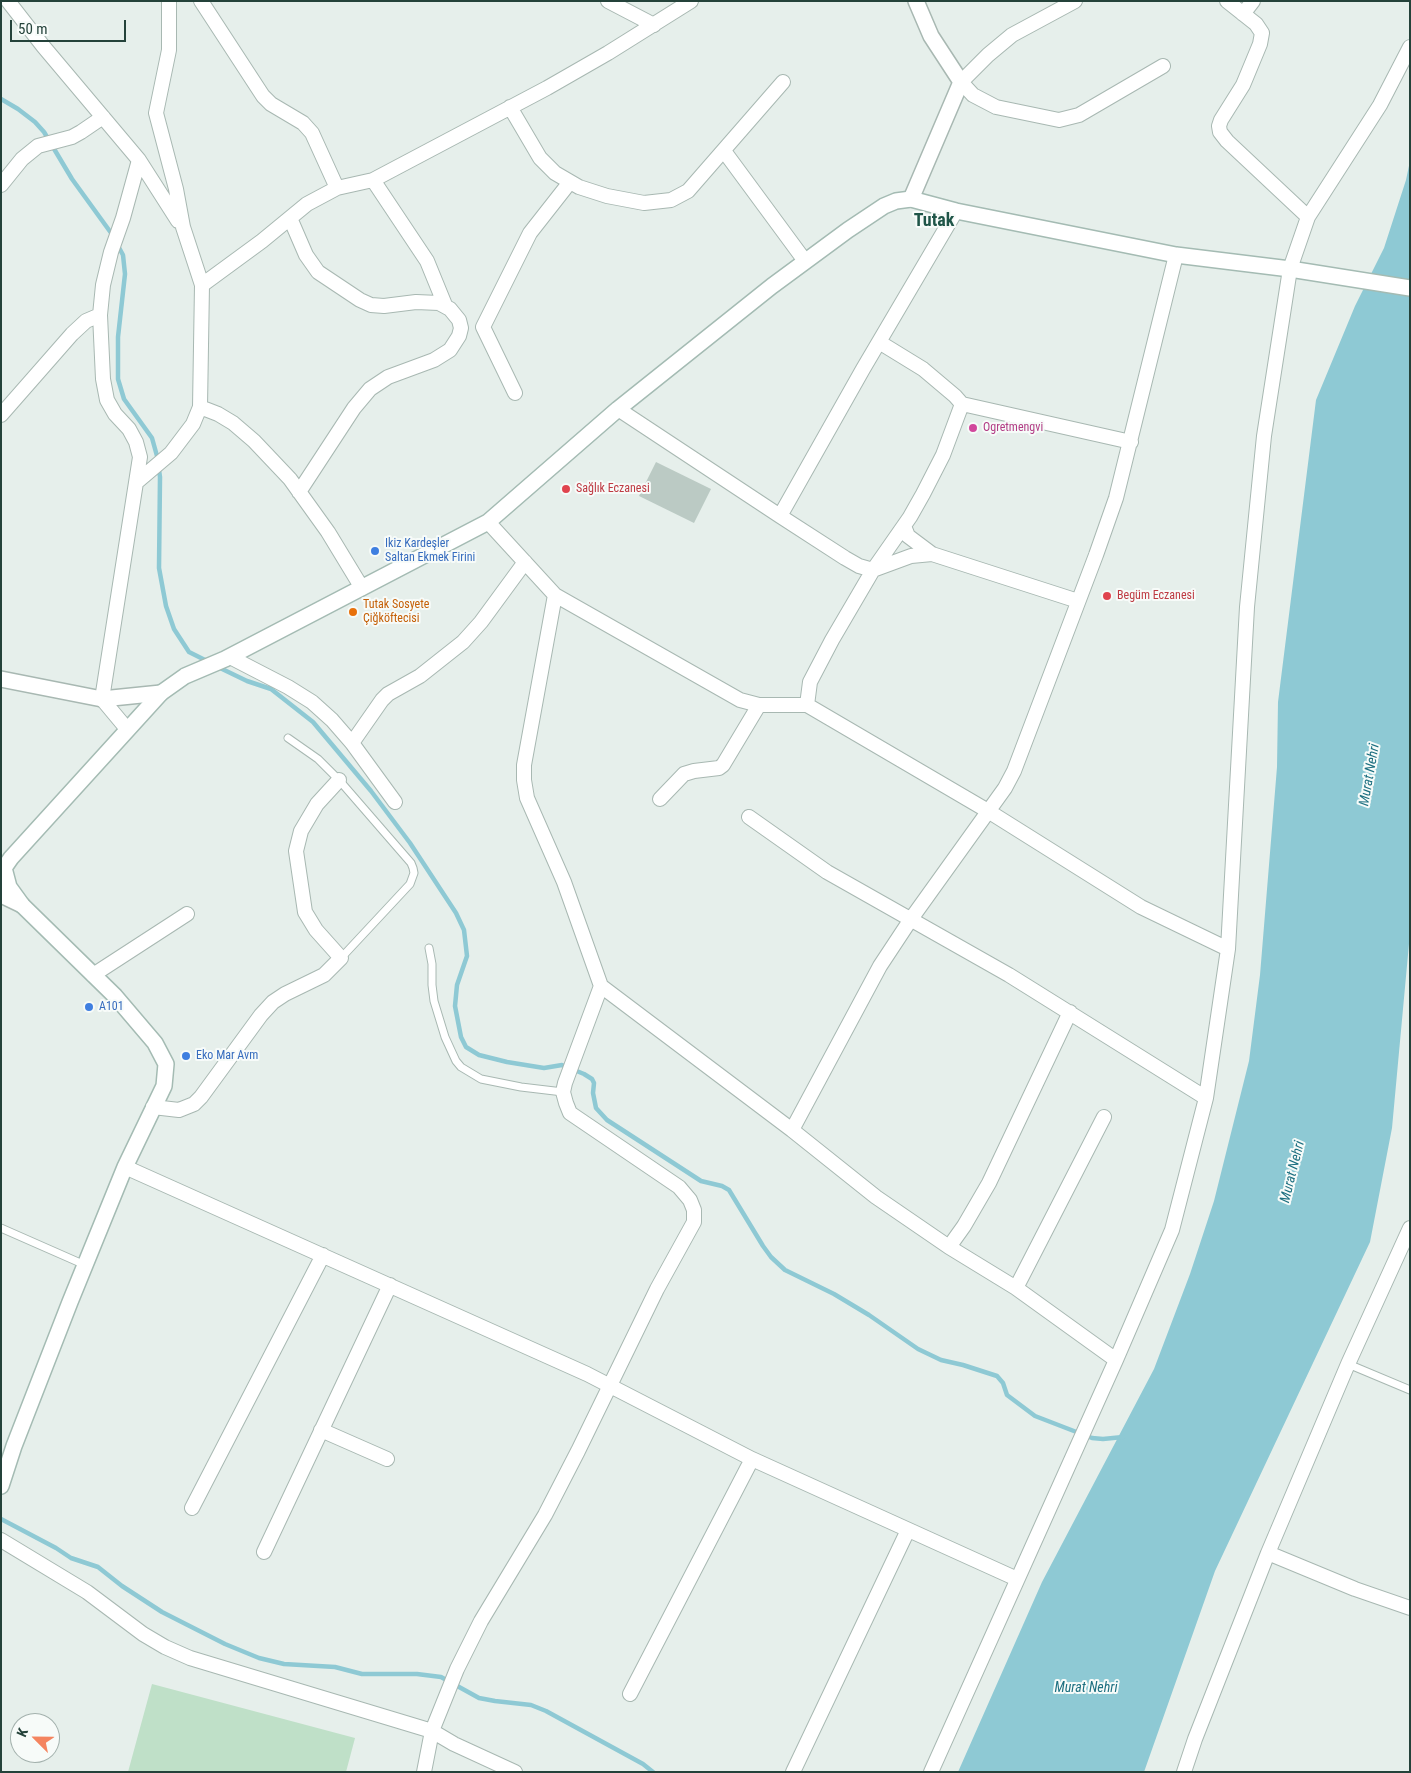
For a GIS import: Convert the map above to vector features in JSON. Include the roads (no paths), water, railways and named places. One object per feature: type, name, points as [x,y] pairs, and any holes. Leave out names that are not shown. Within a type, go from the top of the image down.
[{"type":"main road","points":[[911,199],[961,82],[931,36],[916,1]]},
{"type":"main road","points":[[1,1486],[14,1446],[85,1265],[125,1167],[164,1086],[166,1064],[155,1043],[115,996],[22,905],[9,887],[2,868],[126,729],[161,693],[185,676],[228,658],[488,522],[618,408],[805,260],[884,206],[896,201],[911,199],[1176,255],[1290,269],[1410,288]]},
{"type":"main road","points":[[1,679],[102,699],[161,693]]},
{"type":"main road","points":[[1,895],[22,905]]},
{"type":"street","points":[[8,1],[42,46],[139,160],[183,228]]},
{"type":"street","points":[[138,480],[171,453],[193,424],[200,407],[202,285],[183,228],[176,189],[156,113],[169,50],[169,1]]},
{"type":"street","points":[[200,1],[264,96],[271,104],[303,123],[312,133],[337,188]]},
{"type":"street","points":[[608,1],[654,24]]},
{"type":"street","points":[[202,285],[262,241],[307,204],[337,188],[373,180],[547,88],[691,1]]},
{"type":"street","points":[[1075,1],[1012,35],[988,55],[961,82],[973,95],[996,107],[1058,120],[1079,115],[1163,66]]},
{"type":"street","points":[[1227,1],[1256,24],[1262,33],[1260,44],[1243,85],[1221,120],[1220,132],[1227,141],[1308,217]]},
{"type":"street","points":[[1243,14],[1253,1]]},
{"type":"street","points":[[931,1772],[1116,1360],[1172,1230],[1206,1098],[1228,949],[1247,607],[1264,436],[1290,269],[1308,217],[1380,105],[1410,47]]},
{"type":"street","points":[[510,107],[540,158],[556,173],[579,187],[606,196],[644,203],[672,200],[688,191],[783,82]]},
{"type":"street","points":[[1,184],[22,159],[38,146],[72,137],[104,117]]},
{"type":"street","points":[[724,151],[805,260]]},
{"type":"street","points":[[126,729],[102,699],[138,480],[140,457],[136,442],[129,429],[115,414],[107,400],[103,379],[100,315],[103,285],[111,252],[123,218],[139,160]]},
{"type":"street","points":[[299,492],[354,408],[370,389],[388,377],[434,360],[450,350],[459,336],[461,328],[459,320],[445,305],[427,261],[373,180]]},
{"type":"street","points":[[483,327],[530,233],[570,182]]},
{"type":"street","points":[[780,516],[956,210]]},
{"type":"street","points":[[290,218],[306,254],[318,272],[360,300],[371,305],[384,306],[416,302],[445,305]]},
{"type":"street","points":[[792,1130],[880,966],[911,919],[1005,788],[1014,771],[1116,498],[1176,255]]},
{"type":"street","points":[[1,415],[72,334],[86,321],[100,315]]},
{"type":"street","points":[[461,328],[483,327]]},
{"type":"street","points":[[483,327],[514,393]]},
{"type":"street","points":[[879,342],[923,369],[962,404],[1131,442]]},
{"type":"street","points":[[807,705],[810,682],[873,570],[904,526],[923,494],[943,455],[962,404]]},
{"type":"street","points":[[200,407],[233,423],[290,479],[328,532],[362,588]]},
{"type":"street","points":[[618,408],[845,558],[873,570],[911,556],[932,554]]},
{"type":"street","points":[[488,522],[555,594],[740,700],[759,705],[807,705],[988,811],[1141,907],[1228,949]]},
{"type":"street","points":[[904,526],[908,536],[932,554],[1078,601]]},
{"type":"street","points":[[352,743],[388,694],[420,676],[463,642],[481,622],[525,562]]},
{"type":"street","points":[[555,594],[524,765],[524,780],[528,798],[564,882],[601,986],[792,1130],[876,1197],[949,1247],[1016,1288],[1116,1360]]},
{"type":"street","points":[[228,658],[288,687],[312,702],[332,720],[352,743],[395,802]]},
{"type":"street","points":[[660,799],[684,774],[719,768],[723,765],[759,705]]},
{"type":"street","points":[[153,1107],[179,1110],[194,1104],[272,1002],[324,975],[341,958],[316,930],[305,912],[296,851],[301,831],[317,804],[339,780]]},
{"type":"street","points":[[749,817],[815,864],[1009,975],[1206,1098]]},
{"type":"street","points":[[93,975],[187,914]]},
{"type":"street","points":[[424,1772],[432,1731],[457,1669],[481,1621],[545,1515],[657,1289],[694,1222],[694,1210],[690,1200],[680,1187],[570,1112],[564,1087],[601,986]]},
{"type":"street","points":[[949,1247],[990,1183],[1070,1012]]},
{"type":"street","points":[[1016,1288],[1104,1117]]},
{"type":"street","points":[[125,1167],[323,1254],[578,1370],[752,1459],[1017,1579]]},
{"type":"street","points":[[1184,1772],[1195,1738],[1268,1553],[1348,1364],[1410,1228]]},
{"type":"street","points":[[192,1508],[323,1254]]},
{"type":"street","points":[[264,1552],[390,1285]]},
{"type":"street","points":[[321,1430],[387,1459]]},
{"type":"street","points":[[630,1694],[752,1459]]},
{"type":"street","points":[[793,1772],[908,1530]]},
{"type":"street","points":[[1,1540],[87,1592],[143,1634],[181,1654],[432,1731],[454,1744],[514,1772]]},
{"type":"street","points":[[1268,1553],[1356,1589],[1410,1608]]},
{"type":"lane","points":[[288,738],[318,759],[339,780],[411,863],[414,873],[410,884],[341,958]]},
{"type":"lane","points":[[429,948],[434,1001],[445,1037],[456,1061],[461,1067],[474,1076],[505,1084],[564,1087]]},
{"type":"lane","points":[[1,1228],[85,1265]]},
{"type":"lane","points":[[1348,1364],[1410,1390]]},
{"type":"water","name":"Murat Nehri","points":[[1410,161],[1410,933],[1392,1128],[1370,1242],[1215,1571],[1144,1772],[958,1772],[1042,1582],[1154,1369],[1190,1274],[1214,1201],[1249,1061],[1260,975],[1277,767],[1278,702],[1316,400],[1355,306],[1384,248],[1406,180]]},
{"type":"waterway","points":[[1,99],[35,122],[44,132],[72,179],[114,237]]},
{"type":"waterway","points":[[117,244],[123,255],[125,274],[118,337],[118,379],[124,399],[152,438],[157,456],[160,477],[159,568],[166,606],[174,629],[189,652],[209,662]]},
{"type":"waterway","points":[[218,667],[247,681],[271,689],[313,722],[371,791],[410,843],[456,913],[464,930],[467,956],[457,985],[455,1006],[461,1037],[466,1047],[479,1055],[507,1062],[544,1068],[562,1065],[584,1074],[592,1079],[596,1108],[607,1120],[701,1181],[722,1186],[729,1190],[763,1246],[771,1257],[785,1270],[834,1294],[869,1315],[918,1349],[941,1360],[997,1376],[1003,1383],[1007,1395],[1035,1416],[1092,1438],[1123,1437]]},
{"type":"waterway","points":[[1,1519],[71,1558],[98,1567],[122,1586],[162,1612],[225,1644],[259,1658],[284,1664],[335,1667],[362,1674],[417,1674],[441,1677],[479,1698],[531,1705],[546,1711],[643,1764],[653,1772]]},
{"type":"place","name":"Ogretmengvi","points":[[973,428]]},
{"type":"place","name":"Sağlık Eczanesi","points":[[566,489]]},
{"type":"place","name":"Ikiz Kardeşler Saltan Ekmek Firini","points":[[375,551]]},
{"type":"place","name":"Begüm Eczanesi","points":[[1107,596]]},
{"type":"place","name":"Tutak Sosyete Çiğköftecisi","points":[[353,612]]},
{"type":"place","name":"A101","points":[[89,1007]]},
{"type":"place","name":"Eko Mar Avm","points":[[186,1056]]},
{"type":"district","name":"Tutak","points":[[934,221]]}]
